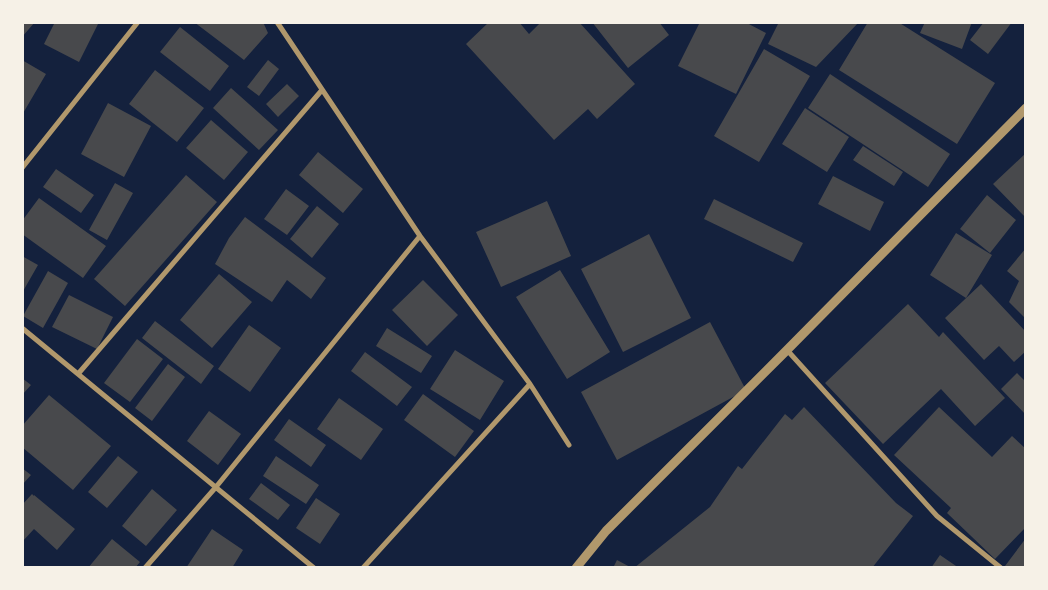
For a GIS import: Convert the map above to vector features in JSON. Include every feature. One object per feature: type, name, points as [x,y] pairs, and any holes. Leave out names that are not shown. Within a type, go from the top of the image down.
[{"type":"street","points":[[22,168],[138,22]]},
{"type":"street","points":[[277,22],[420,236],[530,384],[569,446]]},
{"type":"street","points":[[78,374],[322,90]]},
{"type":"street","points":[[576,568],[606,530],[1026,108]]},
{"type":"street","points":[[144,568],[216,487],[420,236]]},
{"type":"street","points":[[22,328],[314,568]]},
{"type":"street","points":[[787,350],[937,516],[1001,568]]},
{"type":"street","points":[[363,568],[530,384]]},
{"type":"building","points":[[22,22],[35,22],[22,37]]},
{"type":"building","points":[[55,22],[99,22],[79,62],[44,44]]},
{"type":"building","points":[[194,22],[263,22],[268,33],[244,60]]},
{"type":"building","points":[[489,22],[519,22],[529,34],[541,22],[579,22],[635,84],[597,119],[588,109],[554,140],[466,44]]},
{"type":"building","points":[[592,22],[659,22],[669,35],[628,68]]},
{"type":"building","points":[[700,22],[745,22],[766,33],[736,94],[678,66]]},
{"type":"building","points":[[779,22],[859,22],[816,67],[768,44]]},
{"type":"building","points":[[868,22],[898,22],[995,83],[957,144],[839,70]]},
{"type":"building","points":[[925,22],[972,22],[962,49],[920,33]]},
{"type":"building","points":[[984,22],[1012,22],[988,54],[970,40]]},
{"type":"building","points":[[180,27],[229,66],[210,91],[160,52]]},
{"type":"building","points":[[764,49],[810,76],[759,162],[714,136]]},
{"type":"building","points":[[22,60],[46,74],[22,115]]},
{"type":"building","points":[[268,60],[279,69],[259,96],[247,87]]},
{"type":"building","points":[[155,70],[204,108],[177,142],[129,104]]},
{"type":"building","points":[[830,74],[950,154],[928,187],[808,108]]},
{"type":"building","points":[[287,84],[299,96],[278,117],[266,104]]},
{"type":"building","points":[[231,88],[278,130],[259,150],[213,108]]},
{"type":"building","points":[[108,103],[151,126],[124,177],[81,154]]},
{"type":"building","points":[[805,108],[849,137],[827,172],[782,144]]},
{"type":"building","points":[[211,120],[248,152],[224,180],[186,148]]},
{"type":"building","points":[[863,146],[903,172],[894,186],[853,160]]},
{"type":"building","points":[[318,152],[363,189],[343,213],[299,175]]},
{"type":"building","points":[[1026,153],[1026,218],[993,184]]},
{"type":"building","points":[[56,169],[94,195],[81,213],[43,187]]},
{"type":"building","points":[[186,175],[217,202],[125,306],[94,279]]},
{"type":"building","points":[[833,176],[884,202],[870,231],[818,204]]},
{"type":"building","points":[[115,183],[133,193],[107,240],[89,230]]},
{"type":"building","points":[[286,189],[309,206],[287,235],[264,219]]},
{"type":"building","points":[[987,195],[1016,220],[990,253],[960,229]]},
{"type":"building","points":[[39,198],[106,246],[83,278],[22,234],[22,221]]},
{"type":"building","points":[[714,199],[803,243],[793,262],[704,219]]},
{"type":"building","points":[[547,201],[571,256],[501,287],[476,232]]},
{"type":"building","points":[[317,206],[339,224],[312,258],[290,239]]},
{"type":"building","points":[[245,217],[326,278],[311,299],[287,280],[272,302],[215,264],[229,238]]},
{"type":"building","points":[[956,233],[992,255],[966,298],[930,275]]},
{"type":"building","points":[[649,234],[691,318],[623,352],[581,269]]},
{"type":"building","points":[[1026,248],[1026,319],[1009,302],[1019,281],[1007,271]]},
{"type":"building","points":[[22,256],[38,265],[22,293]]},
{"type":"building","points":[[560,270],[610,352],[567,379],[516,297]]},
{"type":"building","points":[[48,271],[68,283],[43,328],[23,316]]},
{"type":"building","points":[[219,274],[252,302],[212,348],[180,320]]},
{"type":"building","points":[[423,280],[458,315],[427,346],[392,310]]},
{"type":"building","points":[[981,284],[1026,332],[1026,351],[1014,362],[999,346],[984,360],[945,318]]},
{"type":"building","points":[[69,295],[113,317],[97,349],[52,327]]},
{"type":"building","points":[[908,304],[939,337],[943,332],[1005,398],[975,426],[941,389],[883,444],[825,383]]},
{"type":"building","points":[[155,321],[214,366],[201,384],[142,338]]},
{"type":"building","points":[[710,322],[746,390],[617,460],[581,392]]},
{"type":"building","points":[[249,325],[281,348],[250,392],[218,369]]},
{"type":"building","points":[[387,328],[432,356],[421,373],[376,346]]},
{"type":"building","points":[[137,339],[163,359],[130,402],[104,383]]},
{"type":"building","points":[[455,350],[504,381],[480,420],[430,389]]},
{"type":"building","points":[[365,352],[412,387],[397,406],[351,371]]},
{"type":"building","points":[[168,364],[185,377],[152,421],[135,408]]},
{"type":"building","points":[[1017,373],[1026,382],[1026,415],[1001,389]]},
{"type":"building","points":[[22,378],[31,385],[22,395]]},
{"type":"building","points":[[423,394],[474,431],[455,457],[404,420]]},
{"type":"building","points":[[49,395],[111,446],[73,490],[22,447],[22,426]]},
{"type":"building","points":[[339,398],[383,429],[361,460],[317,429]]},
{"type":"building","points":[[804,407],[896,503],[913,516],[872,568],[634,568],[710,507],[738,466],[742,469],[785,414],[792,420]]},
{"type":"building","points":[[939,407],[992,457],[1012,436],[1026,449],[1026,527],[995,559],[947,513],[951,508],[894,455]]},
{"type":"building","points":[[209,411],[241,434],[218,465],[187,441]]},
{"type":"building","points":[[289,419],[326,445],[311,467],[274,440]]},
{"type":"building","points":[[118,456],[138,472],[107,508],[88,492]]},
{"type":"building","points":[[276,456],[319,485],[306,504],[263,476]]},
{"type":"building","points":[[22,468],[31,475],[22,485]]},
{"type":"building","points":[[261,483],[290,505],[278,520],[249,499]]},
{"type":"building","points":[[152,489],[177,510],[146,546],[122,526]]},
{"type":"building","points":[[32,494],[75,529],[57,550],[34,529],[22,542],[22,505]]},
{"type":"building","points":[[316,498],[340,514],[320,544],[296,528]]},
{"type":"building","points":[[212,529],[243,550],[232,568],[186,568]]},
{"type":"building","points":[[1026,538],[1026,568],[1007,568],[1005,566]]},
{"type":"building","points":[[112,539],[140,562],[135,568],[88,568]]},
{"type":"building","points":[[940,555],[959,568],[931,568]]},
{"type":"building","points":[[617,560],[632,568],[613,568]]}]
